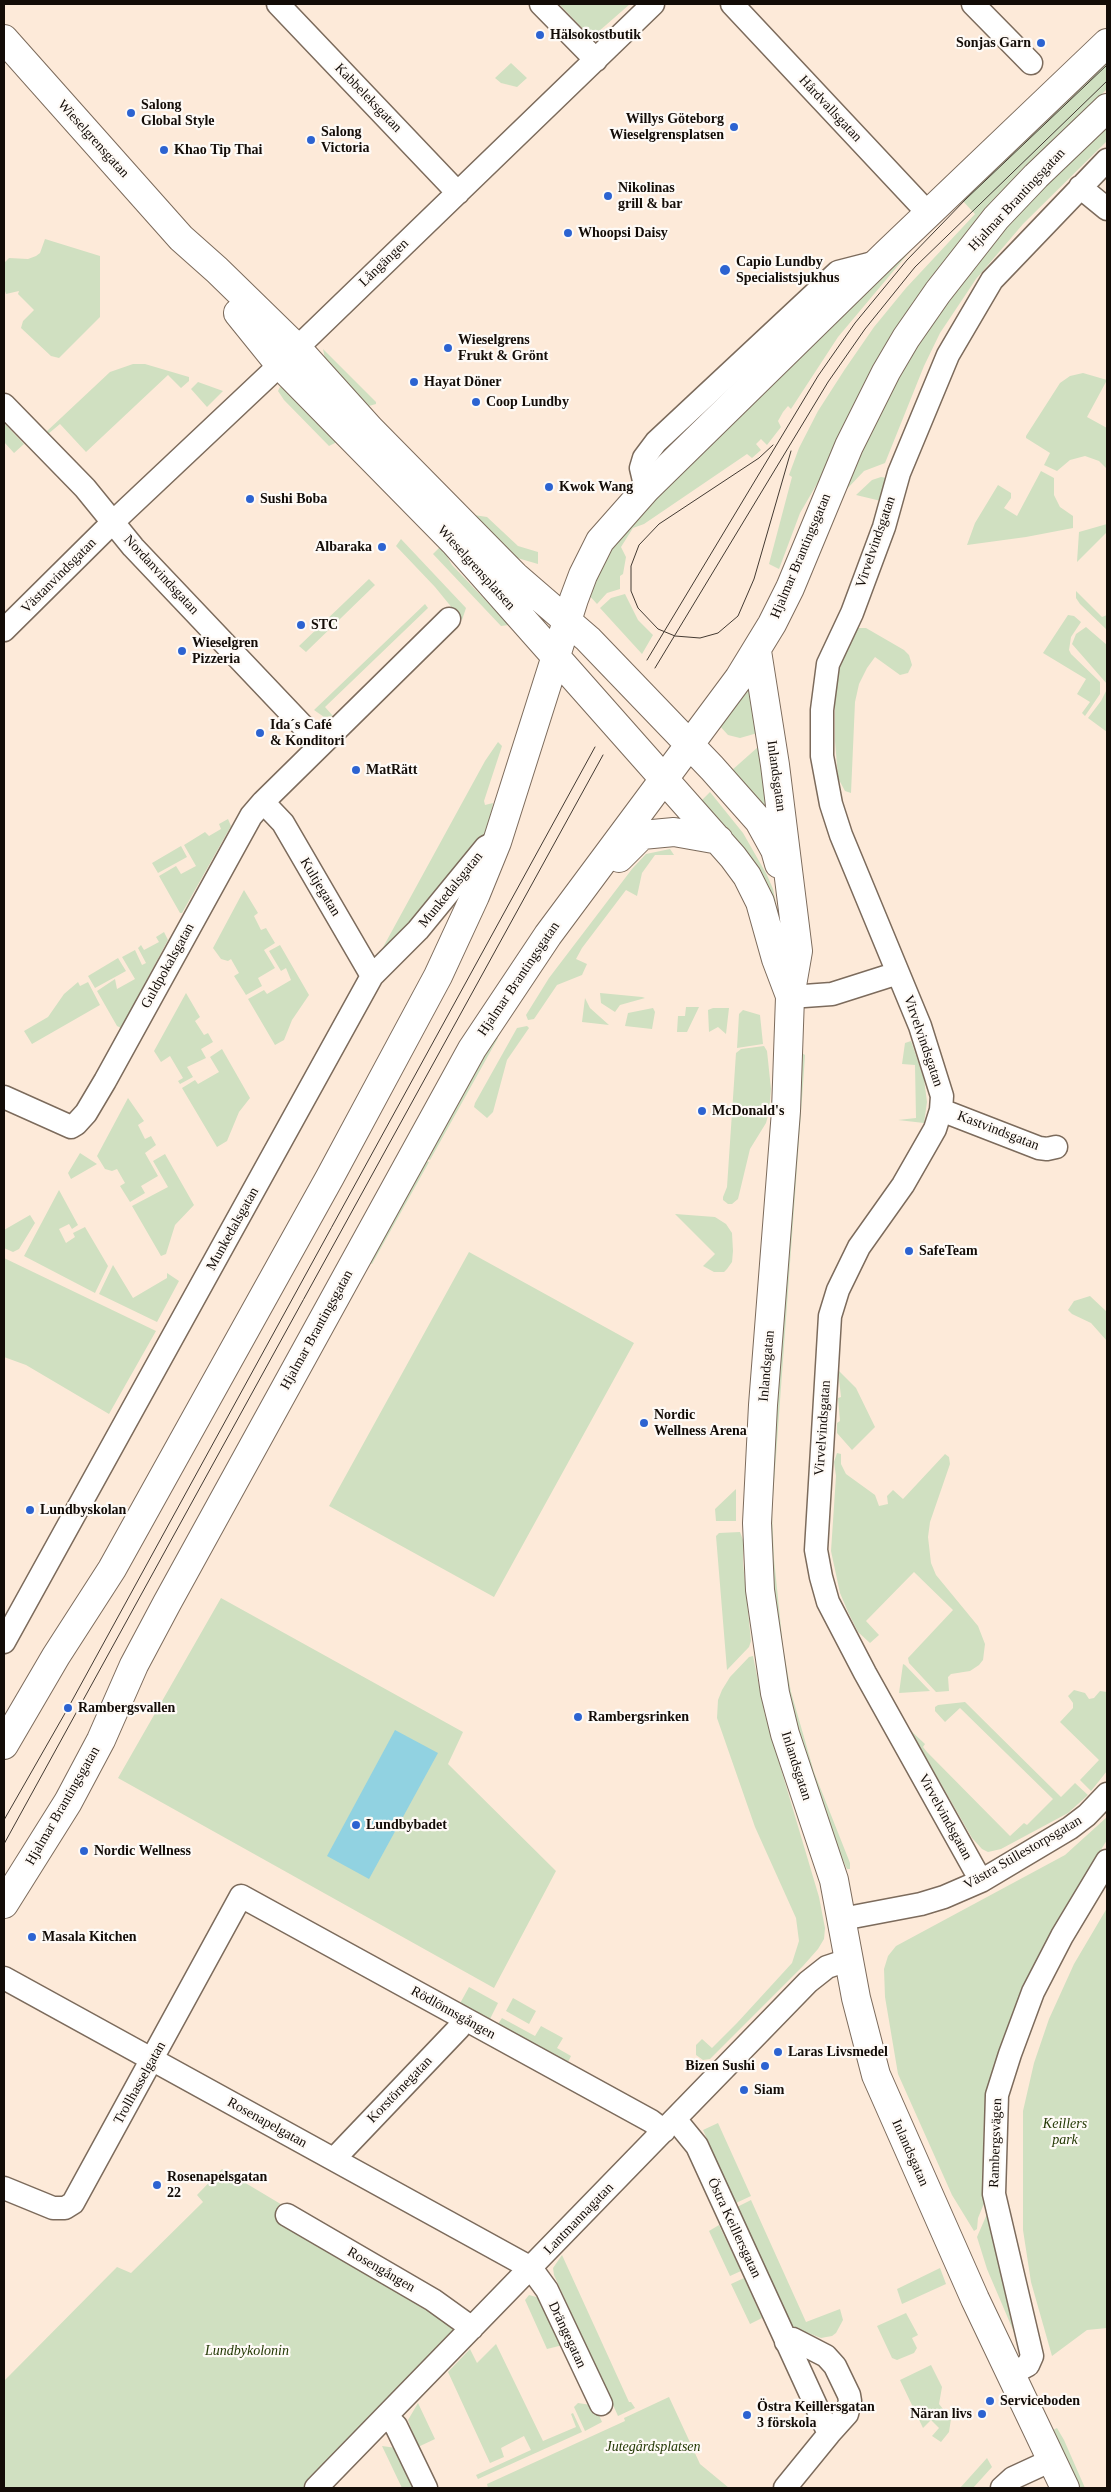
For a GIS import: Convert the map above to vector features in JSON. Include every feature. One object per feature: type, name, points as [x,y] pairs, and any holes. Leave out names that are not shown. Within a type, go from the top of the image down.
[{"type":"main road","name":"Wieselgrensgatan","points":[[4,39],[181,238],[217,270],[288,356]]},
{"type":"main road","points":[[4,1745],[56,1656],[112,1569],[335,1168],[438,976],[476,896],[497,842],[583,575],[600,541],[646,489],[877,262],[1107,42]]},
{"type":"main road","name":"Hjalmar Brantingsgatan","points":[[4,1904],[68,1802],[101,1740],[134,1665],[166,1603],[472,1049],[504,999],[570,906],[756,651],[790,588],[849,446],[886,372],[906,338],[950,276],[996,218],[1036,176],[1107,108]]},
{"type":"main road","name":"Wieselgrensplatsen","points":[[288,356],[370,430],[515,576],[602,653],[690,744]]},
{"type":"main road","name":"Wieselgrensplatsen","points":[[288,356],[664,778]]},
{"type":"main road","name":"Inlandsgatan","points":[[756,651],[775,765],[798,951],[790,997],[786,1111],[758,1490],[758,1556],[764,1623],[777,1701],[785,1734],[834,1880],[848,1960],[876,2075],[1010,2374],[1065,2488]]},
{"type":"main road","name":"Inlandsgatan","points":[[690,744],[759,821],[775,850],[792,902]]},
{"type":"main road","name":"Inlandsgatan","points":[[664,778],[719,840],[746,876],[760,902],[776,959],[790,997]]},
{"type":"main road","points":[[570,906],[601,878],[642,835],[674,832],[719,840]]},
{"type":"street","name":"Kabbeleksgatan","points":[[278,4],[458,193]]},
{"type":"street","points":[[541,4],[596,60]]},
{"type":"street","name":"Långängen","points":[[113,522],[653,4]]},
{"type":"street","name":"Hårdvallsgatan","points":[[732,4],[928,213]]},
{"type":"street","points":[[973,4],[1031,63]]},
{"type":"street","name":"Virvelvindsgatan","points":[[981,1881],[864,1673],[828,1602],[820,1577],[816,1550],[830,1316],[838,1290],[859,1247],[904,1184],[926,1148],[935,1130],[941,1110],[942,1096],[920,1026],[841,835],[827,788],[820,739],[828,664],[855,605],[884,528],[899,474],[948,355],[992,280],[1107,160]]},
{"type":"street","points":[[1080,187],[1107,209]]},
{"type":"street","points":[[646,489],[641,468],[649,449],[838,272],[877,262]]},
{"type":"street","points":[[786,353],[794,324],[805,303]]},
{"type":"street","name":"Nordanvindsgatan","points":[[4,405],[84,488],[133,547],[320,744]]},
{"type":"street","name":"Västanvindsgatan","points":[[4,630],[113,522]]},
{"type":"street","points":[[263,802],[449,619]]},
{"type":"street","name":"Kultjegatan","points":[[263,802],[283,823],[372,976]]},
{"type":"street","name":"Guldpokalsgatan","points":[[4,1097],[71,1127],[86,1113],[241,834],[263,802]]},
{"type":"street","name":"Munkedalsgatan","points":[[4,1642],[372,976],[418,930],[486,847],[497,842]]},
{"type":"street","points":[[790,997],[832,994],[898,973]]},
{"type":"street","name":"Kastvindsgatan","points":[[941,1110],[1039,1148],[1056,1147]]},
{"type":"street","name":"Västra Stillestorpsgatan","points":[[842,1919],[921,1904],[944,1897],[981,1881],[1070,1828],[1087,1815],[1107,1794]]},
{"type":"street","name":"Rambergsvägen","points":[[1010,2374],[1028,2365],[1032,2356],[994,2194],[997,2095],[1033,1992],[1067,1928],[1107,1861]]},
{"type":"street","name":"Rödlönnsgången","points":[[241,1896],[666,2129]]},
{"type":"street","name":"Trollhasselgatan","points":[[4,2188],[53,2208],[65,2208],[73,2202],[153,2060],[241,1896]]},
{"type":"street","name":"Lantmannagatan","points":[[316,2488],[808,1982],[827,1967],[848,1960]]},
{"type":"street","name":"Rosenapelgatan","points":[[4,1978],[531,2268]]},
{"type":"street","name":"Korstörnegatan","points":[[334,2159],[459,2028],[463,2018]]},
{"type":"street","name":"Östra Keillersgatan","points":[[666,2129],[697,2146],[829,2434]]},
{"type":"street","name":"Rosengången","points":[[287,2215],[433,2300],[472,2328]]},
{"type":"street","name":"Drängegatan","points":[[531,2268],[547,2290],[601,2404]]},
{"type":"street","points":[[785,2488],[847,2414],[850,2401],[835,2366],[826,2356],[793,2339],[786,2342]]},
{"type":"street","points":[[387,2417],[396,2426],[426,2488]]},
{"type":"street","points":[[1002,2488],[1013,2478],[1052,2460]]},
{"type":"green space","points":[[559,4],[630,4],[598,32],[585,31]]},
{"type":"green space","points":[[1107,57],[1107,89],[1039,156],[933,278],[911,307],[891,338],[828,465],[800,513],[779,569],[769,564],[792,477],[789,475],[799,448],[818,411],[845,369],[874,327],[906,288],[975,214],[960,198]]},
{"type":"green space","points":[[511,63],[527,78],[517,87],[501,83],[495,78]]},
{"type":"green space","points":[[1107,127],[1107,141],[1023,224],[976,279],[940,333],[924,366],[885,463],[864,471],[845,491],[856,460],[908,358],[935,317],[1016,214]]},
{"type":"green space","points":[[922,237],[838,337],[791,409],[788,406],[783,412],[778,421],[781,427],[767,445],[761,439],[756,444],[761,450],[752,458],[747,454],[644,524],[633,528],[621,547],[626,557],[623,574],[620,576],[620,589],[607,593],[597,604],[587,593],[601,565],[632,519]]},
{"type":"green space","points":[[45,239],[100,256],[100,317],[59,358],[51,356],[21,328],[23,321],[34,310],[18,294],[19,291],[6,294],[4,288],[4,263],[9,258],[28,259],[36,256],[40,253]]},
{"type":"green space","points":[[323,349],[376,404],[365,407],[357,393],[325,359]]},
{"type":"green space","points":[[133,364],[145,364],[189,377],[189,381],[181,388],[168,375],[86,452],[60,424],[48,434],[46,432],[110,372]]},
{"type":"green space","points":[[1083,373],[1107,380],[1087,417],[1107,428],[1107,469],[1099,461],[1085,456],[1070,460],[1057,471],[1044,465],[1050,453],[1026,438],[1026,436],[1060,383],[1070,376]]},
{"type":"green space","points":[[198,382],[223,391],[207,407],[191,389]]},
{"type":"green space","points":[[280,387],[290,389],[337,442],[329,446],[284,400],[278,391]]},
{"type":"green space","points":[[4,423],[24,444],[14,453],[4,442]]},
{"type":"green space","points":[[1041,471],[1054,478],[1054,495],[1060,507],[1073,516],[1073,528],[967,545],[975,523],[998,485],[1011,493],[1011,498],[1004,508],[1017,516]]},
{"type":"green space","points":[[881,477],[887,478],[881,501],[856,495],[872,480]]},
{"type":"green space","points":[[474,515],[487,517],[518,546],[538,552],[538,564],[514,557]]},
{"type":"green space","points":[[1107,524],[1107,532],[1077,562],[1079,532]]},
{"type":"green space","points":[[401,539],[466,608],[462,620],[435,587],[396,546]]},
{"type":"green space","points":[[441,546],[452,565],[509,625],[501,626],[433,554]]},
{"type":"green space","points":[[369,579],[375,585],[306,652],[299,646]]},
{"type":"green space","points":[[1076,591],[1102,617],[1107,615],[1107,630],[1080,604],[1076,598]]},
{"type":"green space","points":[[625,594],[638,620],[653,635],[642,654],[600,608],[611,598]]},
{"type":"green space","points":[[425,604],[428,608],[325,707],[333,716],[324,717],[314,710]]},
{"type":"green space","points":[[1068,615],[1074,616],[1081,622],[1071,637],[1069,650],[1100,682],[1100,694],[1085,716],[1082,713],[1090,702],[1077,694],[1086,679],[1043,653]]},
{"type":"green space","points":[[1086,627],[1107,645],[1107,684],[1072,644],[1076,634]]},
{"type":"green space","points":[[857,628],[866,628],[904,650],[909,655],[912,665],[908,673],[900,675],[875,657],[859,684],[855,702],[851,793],[845,791],[838,778],[835,741],[835,688],[840,661]]},
{"type":"green space","points":[[752,687],[761,732],[740,738],[728,735],[718,724]]},
{"type":"green space","points":[[1107,689],[1107,732],[1088,718],[1101,701]]},
{"type":"green space","points":[[498,742],[502,746],[484,801],[485,805],[493,803],[488,834],[440,895],[381,953],[485,761]]},
{"type":"green space","points":[[758,747],[777,824],[731,771]]},
{"type":"green space","points":[[710,792],[743,833],[767,875],[773,889],[782,933],[699,803]]},
{"type":"green space","points":[[228,819],[231,826],[182,913],[180,913],[159,876],[176,866],[181,874],[196,866],[184,845],[205,832],[209,836],[221,829],[219,824]]},
{"type":"green space","points":[[181,846],[187,857],[158,873],[152,863]]},
{"type":"green space","points":[[670,849],[674,855],[655,855],[642,873],[637,896],[626,890],[582,948],[576,959],[587,964],[582,975],[557,985],[534,1019],[528,1020],[526,1015],[549,978],[632,869],[646,854]]},
{"type":"green space","points":[[244,890],[258,913],[254,916],[261,930],[266,928],[275,943],[264,950],[275,968],[258,978],[262,986],[246,995],[234,976],[239,973],[231,959],[228,961],[221,959],[213,948]]},
{"type":"green space","points":[[164,932],[168,940],[121,1028],[117,1026],[97,991],[115,979],[117,989],[135,979],[122,957],[135,950],[142,965],[146,963],[138,948],[141,945],[144,950],[159,942],[156,937]]},
{"type":"green space","points":[[280,945],[309,995],[292,1020],[284,1040],[275,1045],[248,999],[264,990],[267,994],[291,980],[286,968],[281,971],[269,951]]},
{"type":"green space","points":[[118,958],[126,971],[95,988],[88,976]]},
{"type":"green space","points":[[78,982],[80,986],[88,982],[100,1005],[32,1044],[24,1031],[48,1017],[64,994]]},
{"type":"green space","points":[[186,993],[200,1017],[195,1021],[204,1035],[208,1033],[213,1042],[201,1049],[206,1058],[187,1067],[193,1077],[180,1084],[178,1081],[183,1078],[170,1056],[161,1062],[154,1051]]},
{"type":"green space","points":[[600,993],[645,998],[620,1005],[615,1012],[601,1003]]},
{"type":"green space","points":[[585,998],[590,1008],[609,1025],[582,1022]]},
{"type":"green space","points":[[686,1007],[699,1007],[687,1032],[677,1032],[678,1016],[685,1016]]},
{"type":"green space","points":[[653,1008],[655,1012],[652,1029],[625,1026],[628,1013]]},
{"type":"green space","points":[[713,1008],[729,1008],[726,1034],[718,1027],[709,1032],[708,1010]]},
{"type":"green space","points":[[743,1010],[760,1015],[763,1044],[737,1048],[739,1014]]},
{"type":"green space","points":[[527,1026],[529,1028],[507,1060],[493,1112],[487,1118],[474,1107],[475,1103],[517,1028]]},
{"type":"green space","points":[[494,1035],[498,1038],[430,1160],[425,1158]]},
{"type":"green space","points":[[911,1041],[924,1079],[927,1102],[924,1123],[898,1120],[916,1118],[915,1065],[902,1064],[905,1043]]},
{"type":"green space","points":[[764,1046],[767,1051],[771,1089],[769,1112],[766,1123],[750,1149],[738,1199],[732,1204],[728,1204],[723,1200],[723,1197],[727,1187],[736,1053],[741,1049]]},
{"type":"green space","points":[[222,1049],[250,1098],[239,1112],[227,1141],[217,1147],[182,1088],[195,1080],[198,1084],[219,1072],[210,1057]]},
{"type":"green space","points":[[802,1053],[805,1055],[772,1511],[774,1559],[783,1647],[791,1692],[814,1772],[850,1863],[850,1869],[847,1869],[845,1865],[827,1821],[799,1741],[778,1644],[768,1527]]},
{"type":"green space","points":[[128,1098],[144,1121],[138,1125],[145,1139],[151,1136],[156,1145],[145,1153],[158,1176],[141,1186],[145,1193],[130,1202],[120,1186],[125,1183],[117,1169],[112,1171],[105,1169],[97,1156]]},
{"type":"green space","points":[[80,1153],[97,1164],[71,1179],[68,1173]]},
{"type":"green space","points":[[165,1154],[194,1205],[175,1225],[166,1254],[161,1256],[132,1206],[168,1187],[153,1161]]},
{"type":"green space","points":[[424,1160],[429,1162],[372,1264],[367,1262]]},
{"type":"green space","points":[[59,1190],[78,1225],[72,1229],[69,1224],[59,1229],[66,1243],[75,1237],[73,1233],[85,1227],[108,1266],[95,1293],[24,1256]]},
{"type":"green space","points":[[675,1214],[715,1217],[726,1224],[732,1233],[733,1251],[732,1262],[724,1272],[714,1272],[703,1266],[715,1254]]},
{"type":"green space","points":[[30,1215],[35,1223],[19,1249],[13,1252],[4,1248],[4,1230]]},
{"type":"green space","points":[[469,1252],[634,1343],[494,1597],[329,1506]]},
{"type":"green space","points":[[4,1258],[156,1331],[109,1414],[26,1365],[4,1357]]},
{"type":"green space","points":[[113,1265],[133,1298],[167,1278],[167,1273],[179,1281],[157,1322],[99,1294]]},
{"type":"green space","points":[[1090,1296],[1107,1312],[1107,1341],[1091,1323],[1072,1314],[1068,1310],[1074,1301]]},
{"type":"green space","points":[[838,1370],[856,1388],[875,1427],[852,1450],[837,1433],[837,1423],[840,1421],[838,1398],[841,1397]]},
{"type":"green space","points":[[837,1453],[841,1454],[841,1464],[846,1474],[875,1495],[879,1506],[888,1504],[887,1496],[893,1490],[903,1499],[945,1454],[949,1457],[950,1464],[930,1522],[928,1537],[931,1563],[936,1575],[978,1626],[985,1644],[983,1660],[979,1665],[970,1671],[951,1674],[948,1677],[949,1691],[936,1692],[909,1663],[908,1658],[953,1610],[914,1572],[866,1621],[879,1635],[870,1643],[858,1632],[848,1612],[840,1593],[831,1551],[836,1476],[834,1462]]},
{"type":"green space","points":[[736,1489],[736,1521],[716,1521],[715,1509]]},
{"type":"green space","points":[[740,1532],[743,1540],[743,1563],[751,1641],[749,1647],[727,1670],[716,1536],[719,1533]]},
{"type":"green space","name":"Lundbybadet","points":[[221,1598],[463,1732],[448,1764],[556,1871],[494,1988],[118,1778]]},
{"type":"green space","points":[[753,1656],[765,1715],[819,1897],[825,1928],[824,1939],[803,1966],[710,2059],[703,2060],[696,2055],[696,2045],[702,2039],[712,2048],[737,2023],[792,1963],[799,1941],[796,1918],[755,1827],[717,1718],[718,1700],[722,1690],[730,1677],[749,1657]]},
{"type":"green space","points":[[903,1664],[905,1665],[930,1691],[899,1693]]},
{"type":"green space","points":[[1074,1690],[1085,1693],[1089,1699],[1094,1698],[1100,1691],[1107,1692],[1107,1771],[1091,1791],[1080,1780],[1099,1760],[1060,1722],[1073,1708],[1073,1703],[1068,1696]]},
{"type":"green space","points":[[965,1702],[1061,1797],[1075,1783],[1088,1795],[1068,1813],[1001,1849],[988,1852],[982,1849],[972,1838],[910,1730],[925,1744],[923,1747],[927,1752],[1010,1836],[1024,1823],[1027,1825],[1053,1799],[960,1708],[945,1722],[935,1711],[935,1707],[938,1705]]},
{"type":"green space","points":[[1107,1817],[1107,1840],[1064,1909],[1042,1949],[1022,1990],[998,2054],[984,2115],[983,2159],[988,2194],[978,2218],[977,2229],[974,2231],[952,2195],[898,2074],[885,1997],[884,1969],[888,1956],[896,1946],[1065,1855]]},
{"type":"green space","name":"Keillers park","points":[[1107,1908],[1107,2328],[1087,2330],[1052,2356],[1031,2282],[1023,2230],[1023,2111],[1034,2063],[1049,2019],[1074,1964]]},
{"type":"green space","points":[[469,1987],[498,2003],[488,2023],[458,2007]]},
{"type":"green space","points":[[513,1998],[536,2011],[529,2024],[506,2011]]},
{"type":"green space","points":[[502,2018],[535,2036],[541,2026],[563,2038],[557,2048],[571,2056],[566,2066],[496,2027]]},
{"type":"green space","points":[[718,2123],[751,2196],[736,2203],[703,2130]]},
{"type":"green space","name":"Lundbykolonin","points":[[222,2169],[289,2209],[458,2328],[305,2488],[4,2488],[4,2381],[117,2267],[131,2273],[203,2202],[197,2195]]},
{"type":"green space","points":[[751,2200],[806,2322],[840,2309],[843,2320],[836,2333],[832,2336],[821,2338],[792,2327],[737,2207]]},
{"type":"green space","points":[[987,2214],[1016,2337],[987,2269],[977,2237]]},
{"type":"green space","points":[[719,2225],[741,2271],[730,2276],[709,2231]]},
{"type":"green space","points":[[562,2255],[629,2402],[635,2408],[618,2416],[554,2275],[553,2268]]},
{"type":"green space","points":[[940,2268],[946,2284],[902,2304],[897,2289]]},
{"type":"green space","points":[[744,2278],[762,2318],[750,2324],[731,2284]]},
{"type":"green space","points":[[529,2295],[540,2298],[563,2345],[547,2349],[525,2300]]},
{"type":"green space","points":[[906,2313],[918,2335],[912,2338],[917,2348],[914,2353],[897,2360],[892,2358],[877,2326]]},
{"type":"green space","points":[[496,2344],[543,2441],[576,2427],[571,2414],[573,2413],[582,2432],[478,2479],[476,2475],[531,2450],[524,2436],[501,2448],[504,2457],[490,2463],[448,2372],[470,2349],[477,2363]]},
{"type":"green space","points":[[931,2365],[942,2387],[939,2404],[951,2419],[949,2432],[941,2442],[932,2436],[939,2428],[931,2420],[923,2428],[900,2380]]},
{"type":"green space","name":"Jutegårdsplatsen","points":[[669,2397],[700,2464],[729,2488],[488,2488],[487,2484],[625,2421],[624,2418]]},
{"type":"green space","points":[[418,2403],[435,2439],[418,2447],[408,2420]]},
{"type":"green space","points":[[578,2403],[591,2405],[596,2408],[602,2422],[585,2431],[574,2407]]},
{"type":"green space","points":[[1057,2428],[1085,2488],[1079,2488],[1053,2430]]},
{"type":"green space","points":[[382,2446],[396,2448],[414,2488],[402,2488]]},
{"type":"green space","points":[[987,2458],[992,2467],[973,2488],[960,2488]]},
{"type":"water","points":[[395,1730],[438,1753],[369,1879],[327,1856]]},
{"type":"tram line","points":[[647,660],[818,376],[855,323],[907,260],[966,199],[1107,65]]},
{"type":"tram line","points":[[655,668],[828,382],[865,329],[915,267],[1107,81]]},
{"type":"tram line","points":[[773,445],[759,458],[659,524],[639,545],[631,566],[631,591],[638,608],[658,629],[675,636],[700,638],[718,633],[738,616],[754,579],[791,451]]},
{"type":"tram line","points":[[4,1820],[68,1708],[595,747]]},
{"type":"tram line","points":[[4,1844],[603,755]]},
{"type":"place","name":"Hälsokostbutik","points":[[540,35]]},
{"type":"place","name":"Sonjas Garn","points":[[1041,43]]},
{"type":"place","name":"Salong Global Style","points":[[131,113]]},
{"type":"place","name":"Willys Göteborg Wieselgrensplatsen","points":[[734,127]]},
{"type":"place","name":"Salong Victoria","points":[[311,140]]},
{"type":"place","name":"Khao Tip Thai","points":[[164,150]]},
{"type":"place","name":"Nikolinas grill & bar","points":[[608,196]]},
{"type":"place","name":"Whoopsi Daisy","points":[[568,233]]},
{"type":"place","name":"Capio Lundby Specialistsjukhus","points":[[725,270]]},
{"type":"place","name":"Wieselgrens Frukt & Grönt","points":[[448,348]]},
{"type":"place","name":"Hayat Döner","points":[[414,382]]},
{"type":"place","name":"Coop Lundby","points":[[476,402]]},
{"type":"place","name":"Kwok Wang","points":[[549,487]]},
{"type":"place","name":"Sushi Boba","points":[[250,499]]},
{"type":"place","name":"Albaraka","points":[[382,547]]},
{"type":"place","name":"STC","points":[[301,625]]},
{"type":"place","name":"Wieselgren Pizzeria","points":[[182,651]]},
{"type":"place","name":"Ida´s Café & Konditori","points":[[260,733]]},
{"type":"place","name":"MatRätt","points":[[356,770]]},
{"type":"place","name":"McDonald's","points":[[702,1111]]},
{"type":"place","name":"SafeTeam","points":[[909,1251]]},
{"type":"place","name":"Nordic Wellness Arena","points":[[644,1423]]},
{"type":"place","name":"Lundbyskolan","points":[[30,1510]]},
{"type":"place","name":"Rambergsvallen","points":[[68,1708]]},
{"type":"place","name":"Rambergsrinken","points":[[578,1717]]},
{"type":"place","name":"Lundbybadet","points":[[356,1825]]},
{"type":"place","name":"Nordic Wellness","points":[[84,1851]]},
{"type":"place","name":"Masala Kitchen","points":[[32,1937]]},
{"type":"place","name":"Laras Livsmedel","points":[[778,2052]]},
{"type":"place","name":"Bizen Sushi","points":[[765,2066]]},
{"type":"place","name":"Siam","points":[[744,2090]]},
{"type":"place","name":"Rosenapelsgatan 22","points":[[157,2185]]},
{"type":"place","name":"Serviceboden","points":[[990,2401]]},
{"type":"place","name":"Näran livs","points":[[982,2414]]},
{"type":"place","name":"Östra Keillersgatan 3 förskola","points":[[747,2415]]}]
